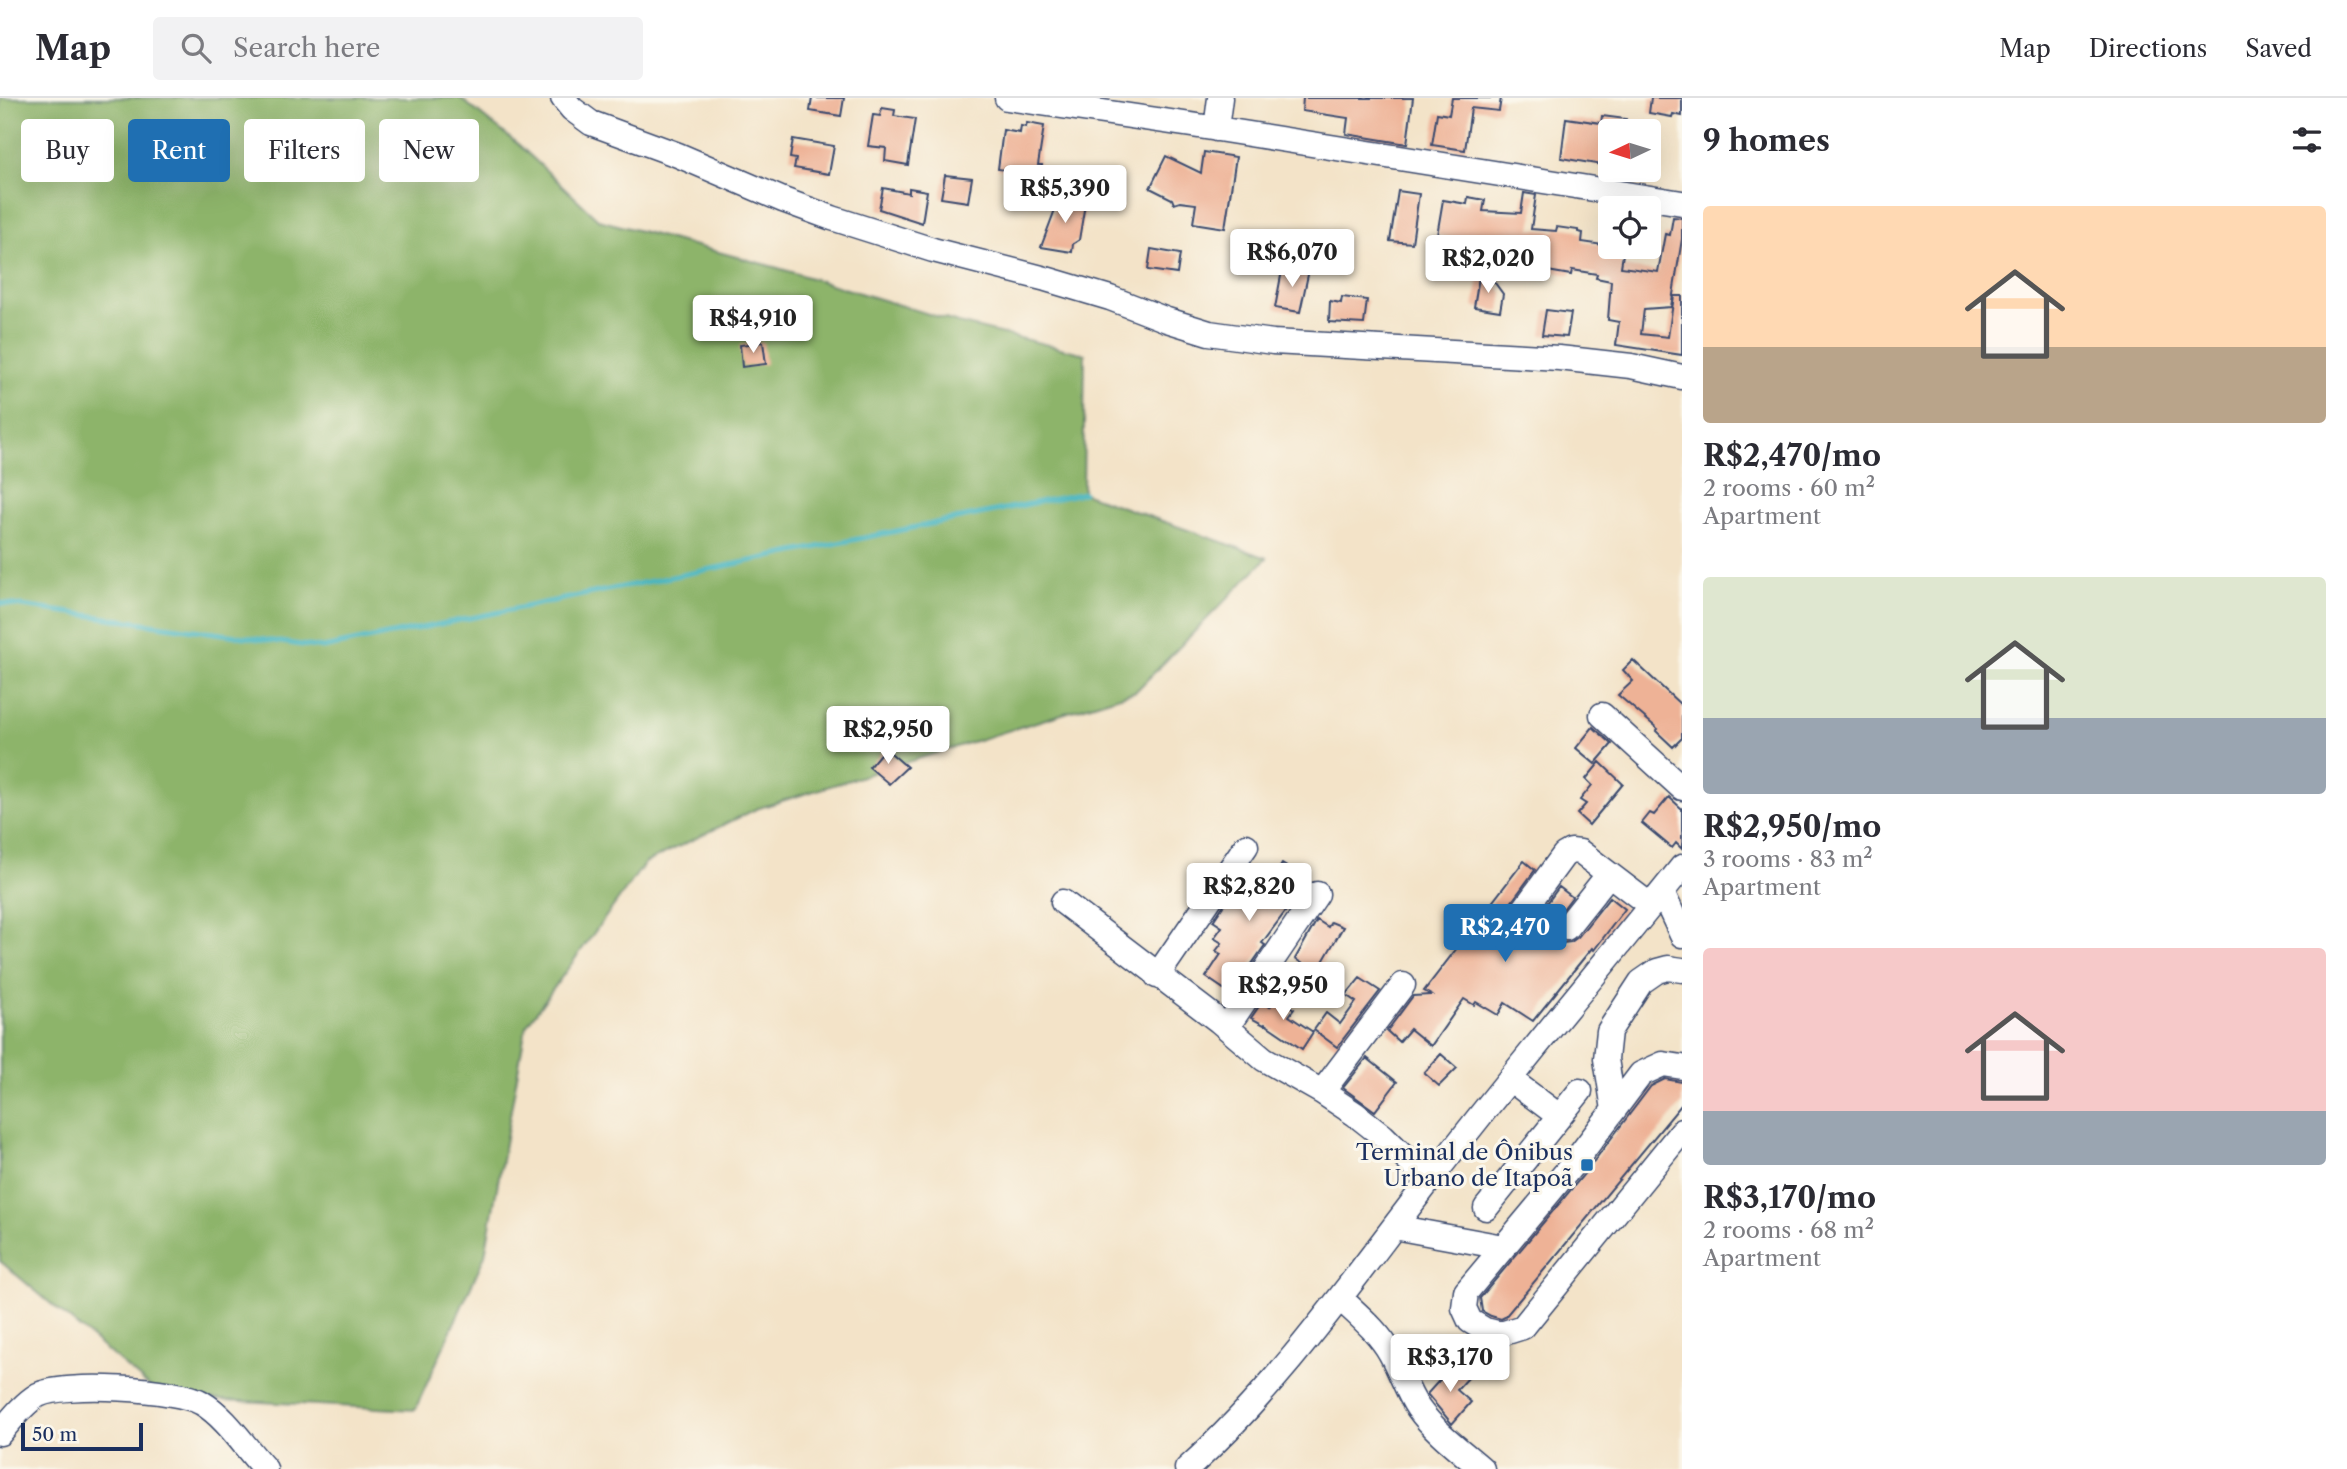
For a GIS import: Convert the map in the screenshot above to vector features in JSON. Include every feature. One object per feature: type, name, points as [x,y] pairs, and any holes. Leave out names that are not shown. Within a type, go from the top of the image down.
[{"type":"street","points":[[563,98],[572,109],[603,128],[678,155],[832,218],[933,250],[1098,295],[1209,333],[1273,342],[1559,358],[1631,366],[1682,377]]},
{"type":"street","points":[[1007,98],[1682,203]]},
{"type":"street","points":[[1216,129],[1220,98]]},
{"type":"street","points":[[1602,715],[1682,788]]},
{"type":"street","points":[[1157,975],[1245,846]]},
{"type":"street","points":[[1520,915],[1567,852],[1580,852],[1609,874],[1657,899],[1682,935]]},
{"type":"street","points":[[1187,1469],[1259,1396],[1682,867]]},
{"type":"street","points":[[1566,928],[1609,874]]},
{"type":"street","points":[[1227,1027],[1317,894]]},
{"type":"street","points":[[1063,902],[1227,1027],[1272,1065],[1322,1091],[1383,1136],[1429,1181]]},
{"type":"street","points":[[1614,1110],[1605,1059],[1609,1031],[1641,982],[1657,971],[1668,968],[1682,970]]},
{"type":"street","points":[[1322,1091],[1403,985]]},
{"type":"street","points":[[1682,1067],[1663,1065],[1641,1074],[1573,1164],[1465,1292],[1464,1308],[1470,1321],[1501,1334],[1523,1327],[1682,1130]]},
{"type":"street","points":[[1511,1080],[1559,1116]]},
{"type":"street","points":[[1486,1208],[1580,1091]]},
{"type":"street","points":[[1394,1227],[1503,1247]]},
{"type":"street","points":[[1339,1298],[1361,1317],[1392,1355],[1417,1406],[1431,1424],[1482,1469]]},
{"type":"street","points":[[0,1433],[24,1406],[38,1395],[53,1390],[105,1389],[175,1393],[209,1408],[265,1469]]},
{"type":"green space","points":[[0,98],[460,98],[519,145],[599,220],[778,268],[958,323],[1085,354],[1083,493],[1267,558],[1136,691],[756,809],[645,863],[526,1026],[485,1255],[415,1410],[162,1397],[0,1261]]},
{"type":"building","points":[[812,98],[844,98],[841,116],[810,111]]},
{"type":"building","points":[[1303,98],[1413,98],[1407,144],[1346,134],[1348,118],[1302,111]]},
{"type":"building","points":[[1452,98],[1501,98],[1499,111],[1471,108],[1465,150],[1432,145],[1437,113],[1449,115]]},
{"type":"building","points":[[1651,98],[1682,98],[1682,116],[1649,113]]},
{"type":"building","points":[[882,108],[895,110],[894,116],[915,119],[908,165],[885,161],[886,148],[868,146],[873,115],[880,116]]},
{"type":"building","points":[[1602,116],[1626,119],[1602,119]]},
{"type":"building","points":[[1566,118],[1598,123],[1598,164],[1561,158]]},
{"type":"building","points":[[1027,123],[1044,126],[1038,165],[1042,165],[1039,182],[1025,179],[1026,173],[998,169],[1003,130],[1020,133],[1021,126],[1026,127]]},
{"type":"building","points":[[793,139],[834,146],[829,174],[794,168],[796,159],[790,158]]},
{"type":"building","points":[[1204,152],[1236,157],[1225,228],[1193,223],[1196,204],[1174,204],[1172,199],[1150,188],[1166,156],[1201,173]]},
{"type":"building","points":[[945,175],[972,178],[968,202],[941,198]]},
{"type":"building","points":[[883,188],[909,193],[909,188],[927,191],[922,223],[879,209]]},
{"type":"building","points":[[1398,191],[1419,194],[1412,243],[1390,241]]},
{"type":"building","points":[[1524,193],[1536,195],[1531,229],[1556,231],[1557,227],[1578,230],[1583,233],[1582,242],[1598,244],[1598,259],[1622,259],[1621,267],[1658,272],[1665,234],[1670,235],[1673,217],[1682,218],[1682,239],[1671,307],[1644,309],[1641,334],[1668,337],[1674,296],[1682,296],[1682,355],[1616,345],[1619,322],[1608,320],[1611,281],[1596,278],[1597,274],[1572,270],[1571,275],[1530,268],[1531,259],[1515,257],[1512,253],[1502,253],[1482,244],[1477,278],[1460,276],[1465,242],[1437,235],[1443,200],[1467,204],[1468,197],[1485,200],[1483,211],[1521,213]]},
{"type":"building","points":[[1066,196],[1085,204],[1079,240],[1073,244],[1072,252],[1041,247],[1059,199]]},
{"type":"building","points":[[1151,249],[1180,254],[1177,274],[1148,270]]},
{"type":"building","points":[[1283,265],[1309,270],[1300,312],[1275,308]]},
{"type":"building","points":[[1479,277],[1492,279],[1503,294],[1500,311],[1474,307]]},
{"type":"building","points":[[1342,297],[1367,300],[1364,324],[1329,322],[1330,301],[1341,303]]},
{"type":"building","points":[[1546,310],[1571,313],[1567,337],[1542,335]]},
{"type":"building","points":[[763,342],[766,364],[742,367],[740,345]]},
{"type":"building","points":[[1633,660],[1682,706],[1682,738],[1673,747],[1656,731],[1658,729],[1618,695],[1633,681],[1623,670]]},
{"type":"building","points":[[1593,727],[1612,744],[1595,764],[1576,748]]},
{"type":"building","points":[[885,748],[907,767],[889,784],[869,767]]},
{"type":"building","points":[[1600,762],[1623,784],[1589,825],[1577,814],[1586,804],[1580,800],[1592,785],[1586,779]]},
{"type":"building","points":[[1669,797],[1682,809],[1682,849],[1676,843],[1672,848],[1642,823],[1650,813],[1654,815]]},
{"type":"building","points":[[1524,861],[1535,870],[1508,907],[1506,920],[1512,927],[1519,930],[1532,924],[1559,887],[1572,897],[1551,925],[1552,934],[1563,943],[1578,937],[1610,897],[1625,909],[1533,1021],[1505,1003],[1498,1015],[1476,1002],[1474,1005],[1464,999],[1431,1046],[1410,1029],[1399,1042],[1387,1031],[1413,996],[1431,995],[1424,991]]},
{"type":"building","points":[[1282,864],[1295,872],[1286,889],[1297,896],[1262,943],[1265,945],[1231,994],[1206,977],[1221,954],[1216,951],[1222,943],[1214,938],[1222,927],[1213,921],[1250,866],[1272,881]]},
{"type":"building","points":[[1317,920],[1328,927],[1331,922],[1343,927],[1317,972],[1295,959]]},
{"type":"building","points":[[1360,978],[1380,991],[1337,1047],[1314,1030],[1326,1013],[1340,1024],[1356,1002],[1346,995]]},
{"type":"building","points":[[1276,997],[1294,1009],[1289,1016],[1313,1032],[1302,1049],[1265,1024],[1251,1018],[1262,1002],[1270,1007]]},
{"type":"building","points":[[1441,1054],[1457,1068],[1439,1086],[1424,1073]]},
{"type":"building","points":[[1367,1058],[1397,1082],[1375,1111],[1343,1088]]},
{"type":"building","points":[[1665,1079],[1682,1082],[1682,1104],[1505,1317],[1501,1319],[1482,1311],[1480,1298],[1585,1173],[1651,1086]]},
{"type":"building","points":[[1455,1363],[1469,1377],[1457,1390],[1471,1402],[1452,1424],[1427,1394]]},
{"type":"waterway","points":[[0,603],[323,648],[1083,493]]},
{"type":"place","name":"Terminal de Ônibus Urbano de Itapoã","points":[[1587,1165]]}]
